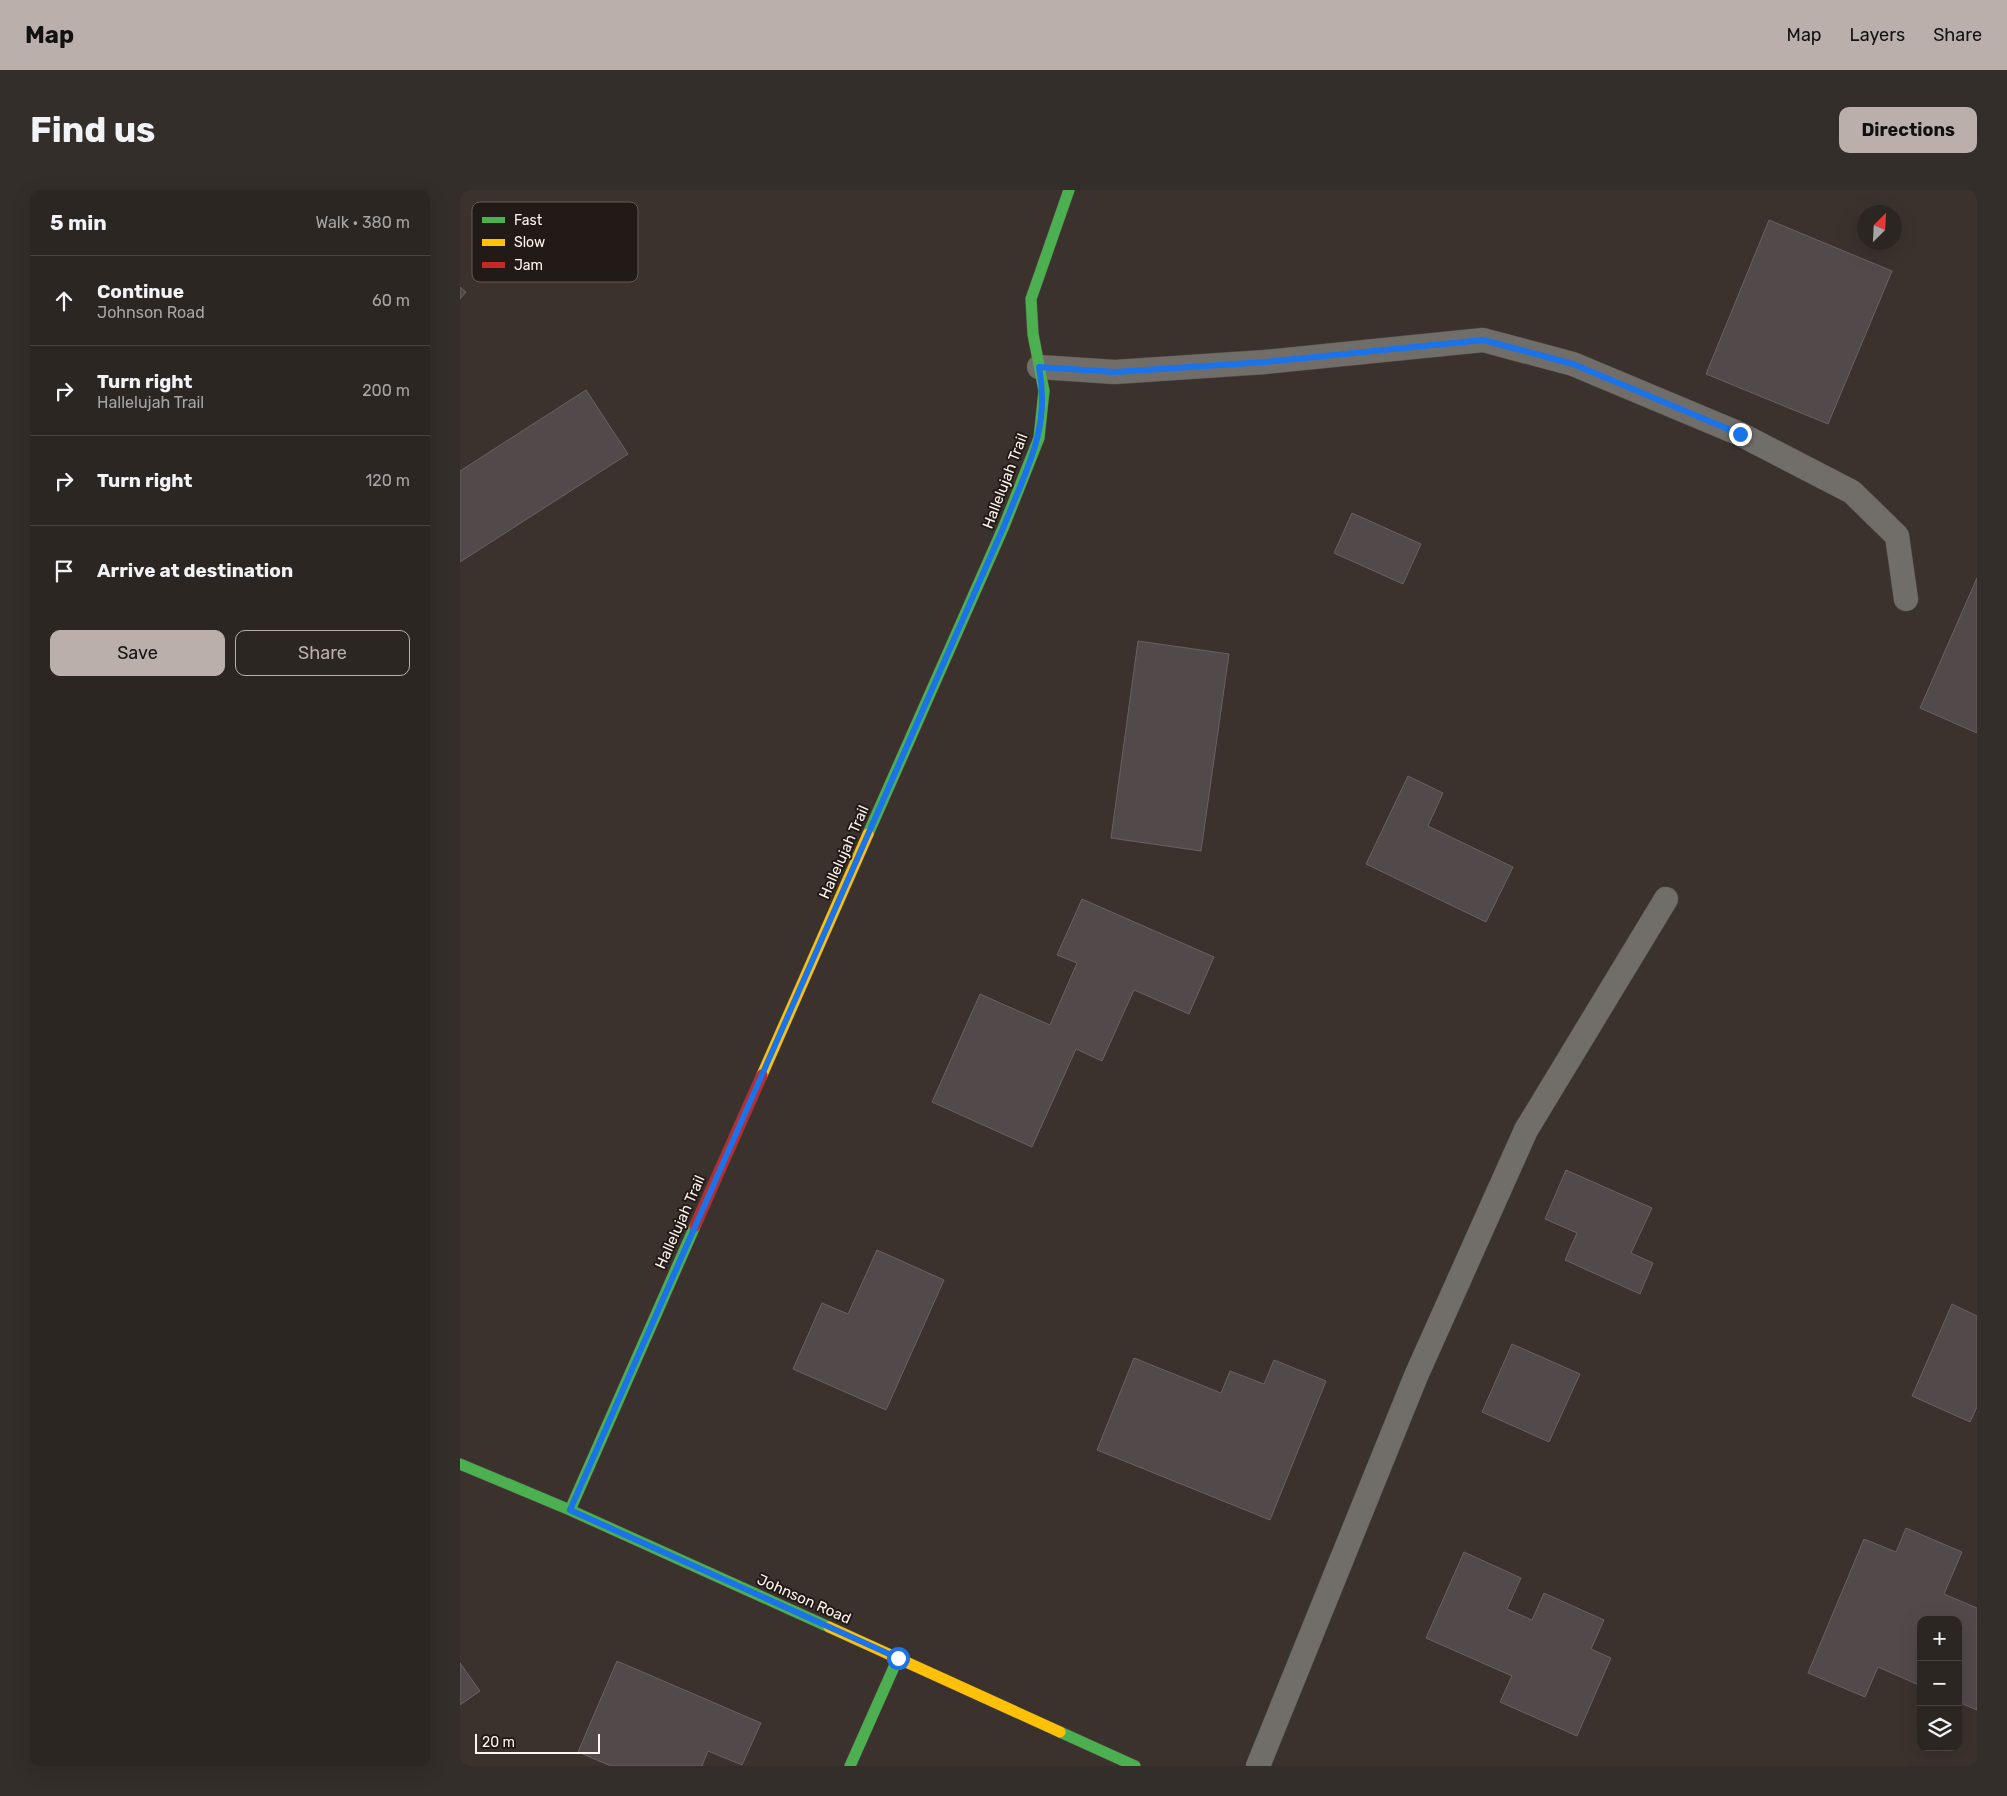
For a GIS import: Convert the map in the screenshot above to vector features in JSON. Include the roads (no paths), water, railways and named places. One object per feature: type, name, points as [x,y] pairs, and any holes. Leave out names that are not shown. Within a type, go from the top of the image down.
[{"type":"street","name":"Hallelujah Trail","points":[[570,1510],[1004,526],[1039,438],[1044,391],[1033,334],[1031,299],[1068,190]]},
{"type":"street","name":"Johnson Road","points":[[460,1464],[570,1510],[1135,1766]]},
{"type":"street","points":[[850,1766],[898,1658]]},
{"type":"lane","points":[[1039,367],[1115,372],[1265,362],[1483,340],[1573,364],[1740,434],[1852,492],[1897,536],[1906,599]]},
{"type":"lane","points":[[1258,1766],[1416,1376],[1526,1130],[1666,899]]}]
